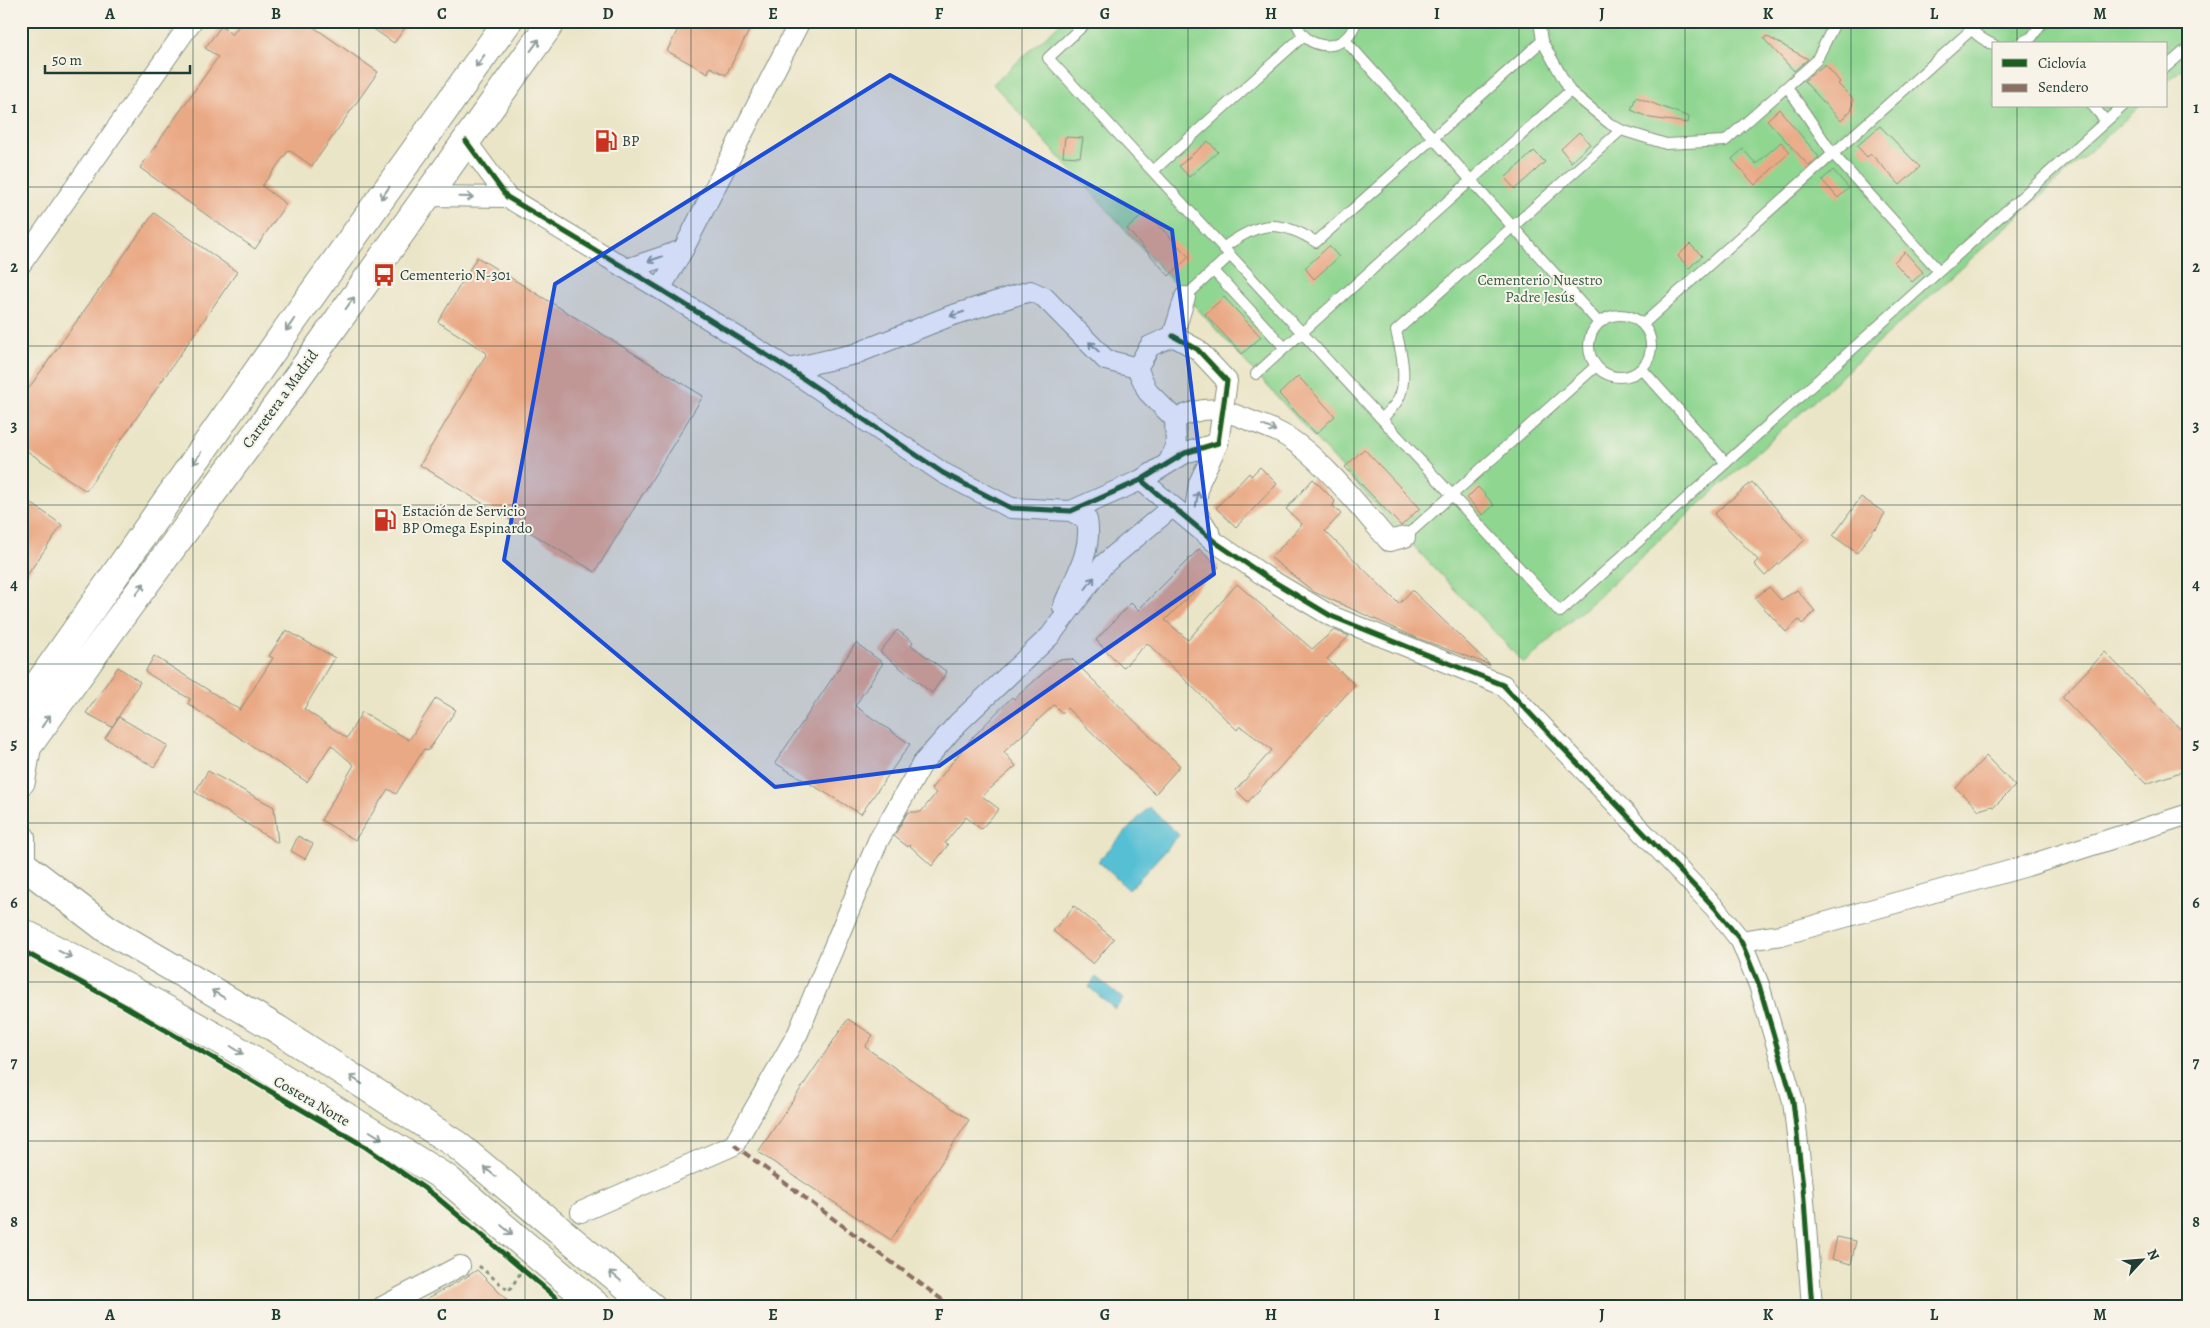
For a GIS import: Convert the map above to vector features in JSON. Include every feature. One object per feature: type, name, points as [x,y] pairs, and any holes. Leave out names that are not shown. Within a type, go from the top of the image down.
[{"type":"main road","points":[[21,709],[293,321],[508,21]]},
{"type":"main road","name":"Carretera a Madrid","points":[[21,781],[27,747],[552,21]]},
{"type":"main road","points":[[21,838],[22,865],[107,929],[277,1030],[457,1145],[652,1307]]},
{"type":"main road","name":"Costera Norte","points":[[21,932],[86,965],[226,1043],[447,1180],[598,1307]]},
{"type":"street","points":[[21,264],[192,21]]},
{"type":"street","points":[[660,289],[683,250],[800,21]]},
{"type":"street","points":[[466,141],[506,197],[789,369],[943,473],[1011,508],[1071,511],[1087,520],[1090,534],[1089,546],[1050,636]]},
{"type":"street","points":[[426,196],[506,197]]},
{"type":"street","points":[[627,269],[683,250]]},
{"type":"street","points":[[789,369],[855,354],[950,316],[1030,290],[1044,297],[1106,360],[1136,368],[1148,392],[1175,419],[1176,447],[1168,463]]},
{"type":"street","points":[[1136,368],[1150,346],[1173,336],[1185,297]]},
{"type":"street","points":[[1173,336],[1197,349],[1227,381],[1218,443],[1199,483],[1195,510],[1215,542]]},
{"type":"street","points":[[1175,419],[1190,412],[1210,408],[1224,410],[1283,434],[1316,460],[1390,541],[1405,537]]},
{"type":"street","points":[[1071,511],[1141,480],[1185,453],[1218,443]]},
{"type":"street","points":[[1141,480],[1215,542],[1266,577],[1331,616],[1503,685],[1715,908],[1741,941],[1759,985],[1793,1101],[1803,1187],[1812,1307]]},
{"type":"street","points":[[582,1212],[734,1144],[798,1033],[878,841],[922,764],[958,723],[1050,636],[1104,564],[1172,506]]},
{"type":"street","points":[[1741,941],[1782,935],[2009,872],[2189,814]]},
{"type":"street","points":[[382,1307],[460,1266]]},
{"type":"lane","points":[[1088,21],[1048,58],[1560,612],[2121,108]]},
{"type":"lane","points":[[1296,21],[1303,36],[1319,46],[1337,44],[1345,40],[1352,32],[1356,21]]},
{"type":"lane","points":[[1539,21],[1542,41],[1570,91],[1610,124],[1621,130],[1666,144],[1726,141],[1788,88],[1816,61],[1836,21]]},
{"type":"lane","points":[[2035,40],[2043,21]]},
{"type":"lane","points":[[1643,324],[1833,154],[1969,26],[1981,39],[1992,44]]},
{"type":"lane","points":[[1153,171],[1303,36]]},
{"type":"lane","points":[[1345,40],[1600,323]]},
{"type":"lane","points":[[1185,297],[1213,270],[1243,233],[1258,228],[1277,226],[1298,231],[1316,242],[1542,41]]},
{"type":"lane","points":[[2168,65],[2189,47]]},
{"type":"lane","points":[[1788,88],[1833,154],[1939,271]]},
{"type":"lane","points":[[1256,374],[1570,91]]},
{"type":"lane","points":[[2095,108],[2106,121]]},
{"type":"lane","points":[[1382,420],[1399,398],[1402,382],[1402,356],[1396,331],[1621,130]]},
{"type":"lane","points":[[1213,270],[1285,348]]},
{"type":"lane","points":[[1616,315],[1635,319],[1643,324],[1649,333],[1651,347],[1648,361],[1642,369],[1624,378],[1604,373],[1596,366],[1591,358],[1590,340],[1600,323],[1616,315]]},
{"type":"lane","points":[[1405,537],[1596,366]]},
{"type":"lane","points":[[1642,369],[1726,462]]},
{"type":"path","points":[[516,1263],[529,1275]]},
{"type":"path","points":[[460,1266],[476,1265],[509,1291],[523,1269]]},
{"type":"highlighted area","points":[[890,75],[1172,230],[1214,574],[939,766],[775,787],[504,560],[555,284]]},
{"type":"green space","name":"Cementerio Nuestro Padre Jesús","points":[[1063,21],[2189,21],[2189,62],[2168,81],[2168,42],[1992,42],[1992,108],[2138,108],[1524,663],[1405,537],[993,84]]},
{"type":"water","points":[[1149,807],[1179,835],[1129,890],[1098,861]]},
{"type":"water","points":[[1096,977],[1123,999],[1115,1009],[1089,987]]},
{"type":"building","points":[[242,21],[305,21],[378,72],[312,166],[289,150],[262,186],[286,204],[255,249],[140,168],[218,57],[205,48],[222,25],[232,35]]},
{"type":"building","points":[[362,21],[410,21],[394,43]]},
{"type":"building","points":[[682,21],[754,21],[726,75],[710,67],[708,73],[667,51]]},
{"type":"building","points":[[1766,36],[1808,59],[1794,71],[1764,39]]},
{"type":"building","points":[[1825,64],[1840,82],[1838,84],[1853,99],[1852,109],[1841,121],[1804,81]]},
{"type":"building","points":[[1636,97],[1689,117],[1688,123],[1650,118],[1631,110]]},
{"type":"building","points":[[1779,109],[1819,157],[1809,166],[1767,120]]},
{"type":"building","points":[[1880,126],[1920,167],[1900,185],[1871,154],[1867,157],[1857,146]]},
{"type":"building","points":[[1579,132],[1590,144],[1571,162],[1561,149]]},
{"type":"building","points":[[1065,137],[1083,138],[1080,157],[1063,156]]},
{"type":"building","points":[[1208,141],[1218,152],[1189,177],[1179,166]]},
{"type":"building","points":[[1781,142],[1790,152],[1755,185],[1732,159],[1743,149],[1756,164]]},
{"type":"building","points":[[1534,151],[1545,162],[1515,189],[1505,178]]},
{"type":"building","points":[[1833,170],[1849,188],[1838,198],[1822,180]]},
{"type":"building","points":[[1146,212],[1189,257],[1169,276],[1127,229]]},
{"type":"building","points":[[154,213],[237,272],[86,491],[21,447],[21,399]]},
{"type":"building","points":[[1690,244],[1702,256],[1689,268],[1678,256]]},
{"type":"building","points":[[1329,246],[1339,257],[1314,279],[1305,268]]},
{"type":"building","points":[[1905,252],[1923,272],[1912,282],[1894,262]]},
{"type":"building","points":[[477,257],[703,396],[595,572],[420,465],[487,353],[438,322]]},
{"type":"building","points":[[1224,297],[1261,337],[1242,354],[1205,314]]},
{"type":"building","points":[[1298,376],[1335,416],[1316,434],[1279,394]]},
{"type":"building","points":[[1364,449],[1420,508],[1401,526],[1345,467]]},
{"type":"building","points":[[1260,467],[1277,484],[1236,527],[1216,508],[1249,473],[1251,476]]},
{"type":"building","points":[[1313,479],[1335,501],[1333,506],[1341,514],[1325,531],[1399,604],[1412,590],[1490,665],[1417,638],[1314,592],[1271,558],[1302,524],[1286,509]]},
{"type":"building","points":[[1752,482],[1805,540],[1765,576],[1754,564],[1758,560],[1714,514]]},
{"type":"building","points":[[1478,487],[1494,505],[1483,515],[1467,498]]},
{"type":"building","points":[[21,496],[62,525],[21,584]]},
{"type":"building","points":[[1861,497],[1885,513],[1876,529],[1857,553],[1833,536]]},
{"type":"building","points":[[1199,549],[1219,567],[1165,620],[1188,640],[1237,584],[1312,649],[1334,630],[1349,636],[1327,659],[1355,685],[1248,802],[1236,790],[1272,750],[1240,726],[1237,730],[1147,643],[1123,668],[1096,640],[1131,603],[1138,610]]},
{"type":"building","points":[[1769,587],[1781,600],[1797,590],[1815,611],[1802,624],[1799,620],[1786,632],[1755,598]]},
{"type":"building","points":[[286,630],[335,658],[304,709],[347,738],[362,712],[409,740],[436,698],[456,710],[428,751],[424,749],[396,794],[388,789],[355,840],[321,820],[354,765],[331,745],[307,782],[188,704],[190,699],[145,672],[154,656],[240,710],[273,658],[269,656]]},
{"type":"building","points":[[897,630],[913,642],[911,645],[947,672],[932,693],[880,652]]},
{"type":"building","points":[[856,643],[883,663],[855,706],[910,744],[861,814],[775,763]]},
{"type":"building","points":[[2105,652],[2189,738],[2189,769],[2146,784],[2062,697]]},
{"type":"building","points":[[1072,659],[1180,766],[1155,794],[1067,708],[1062,713],[1054,705],[1004,752],[1016,766],[982,796],[999,809],[981,829],[966,817],[945,843],[948,845],[932,866],[909,845],[908,847],[894,836],[908,812],[921,812],[936,793],[931,789],[970,740],[1012,697],[1014,699],[1058,660]]},
{"type":"building","points":[[118,667],[140,682],[112,727],[86,713]]},
{"type":"building","points":[[119,717],[168,746],[154,767],[105,738]]},
{"type":"building","points":[[1986,756],[2015,786],[1994,807],[1979,810],[1956,788]]},
{"type":"building","points":[[208,771],[274,807],[278,843],[195,792]]},
{"type":"building","points":[[298,836],[313,844],[305,859],[291,851]]},
{"type":"building","points":[[1074,906],[1114,939],[1093,964],[1053,931]]},
{"type":"building","points":[[848,1019],[873,1035],[865,1047],[969,1120],[891,1240],[758,1152]]},
{"type":"building","points":[[1837,1237],[1856,1241],[1851,1264],[1832,1259]]},
{"type":"building","points":[[477,1270],[514,1307],[412,1307],[466,1277]]},
{"type":"marked path","points":[[734,1145],[952,1307]]},
{"type":"cycle path","points":[[466,141],[507,197],[789,369],[943,473],[1011,508],[1071,511],[1141,480],[1185,453],[1218,443],[1227,381],[1197,349],[1173,336]]},
{"type":"cycle path","points":[[1141,480],[1215,542],[1266,577],[1331,616],[1503,685],[1715,908],[1741,941],[1759,985],[1793,1101],[1803,1187],[1812,1307]]},
{"type":"cycle path","points":[[21,950],[126,1007],[364,1146],[434,1195],[567,1307]]},
{"type":"place","name":"BP","points":[[606,141]]},
{"type":"place","name":"Cementerio N-301","points":[[384,275]]},
{"type":"place","name":"Estación de Servicio BP Omega Espinardo","points":[[385,520]]}]
